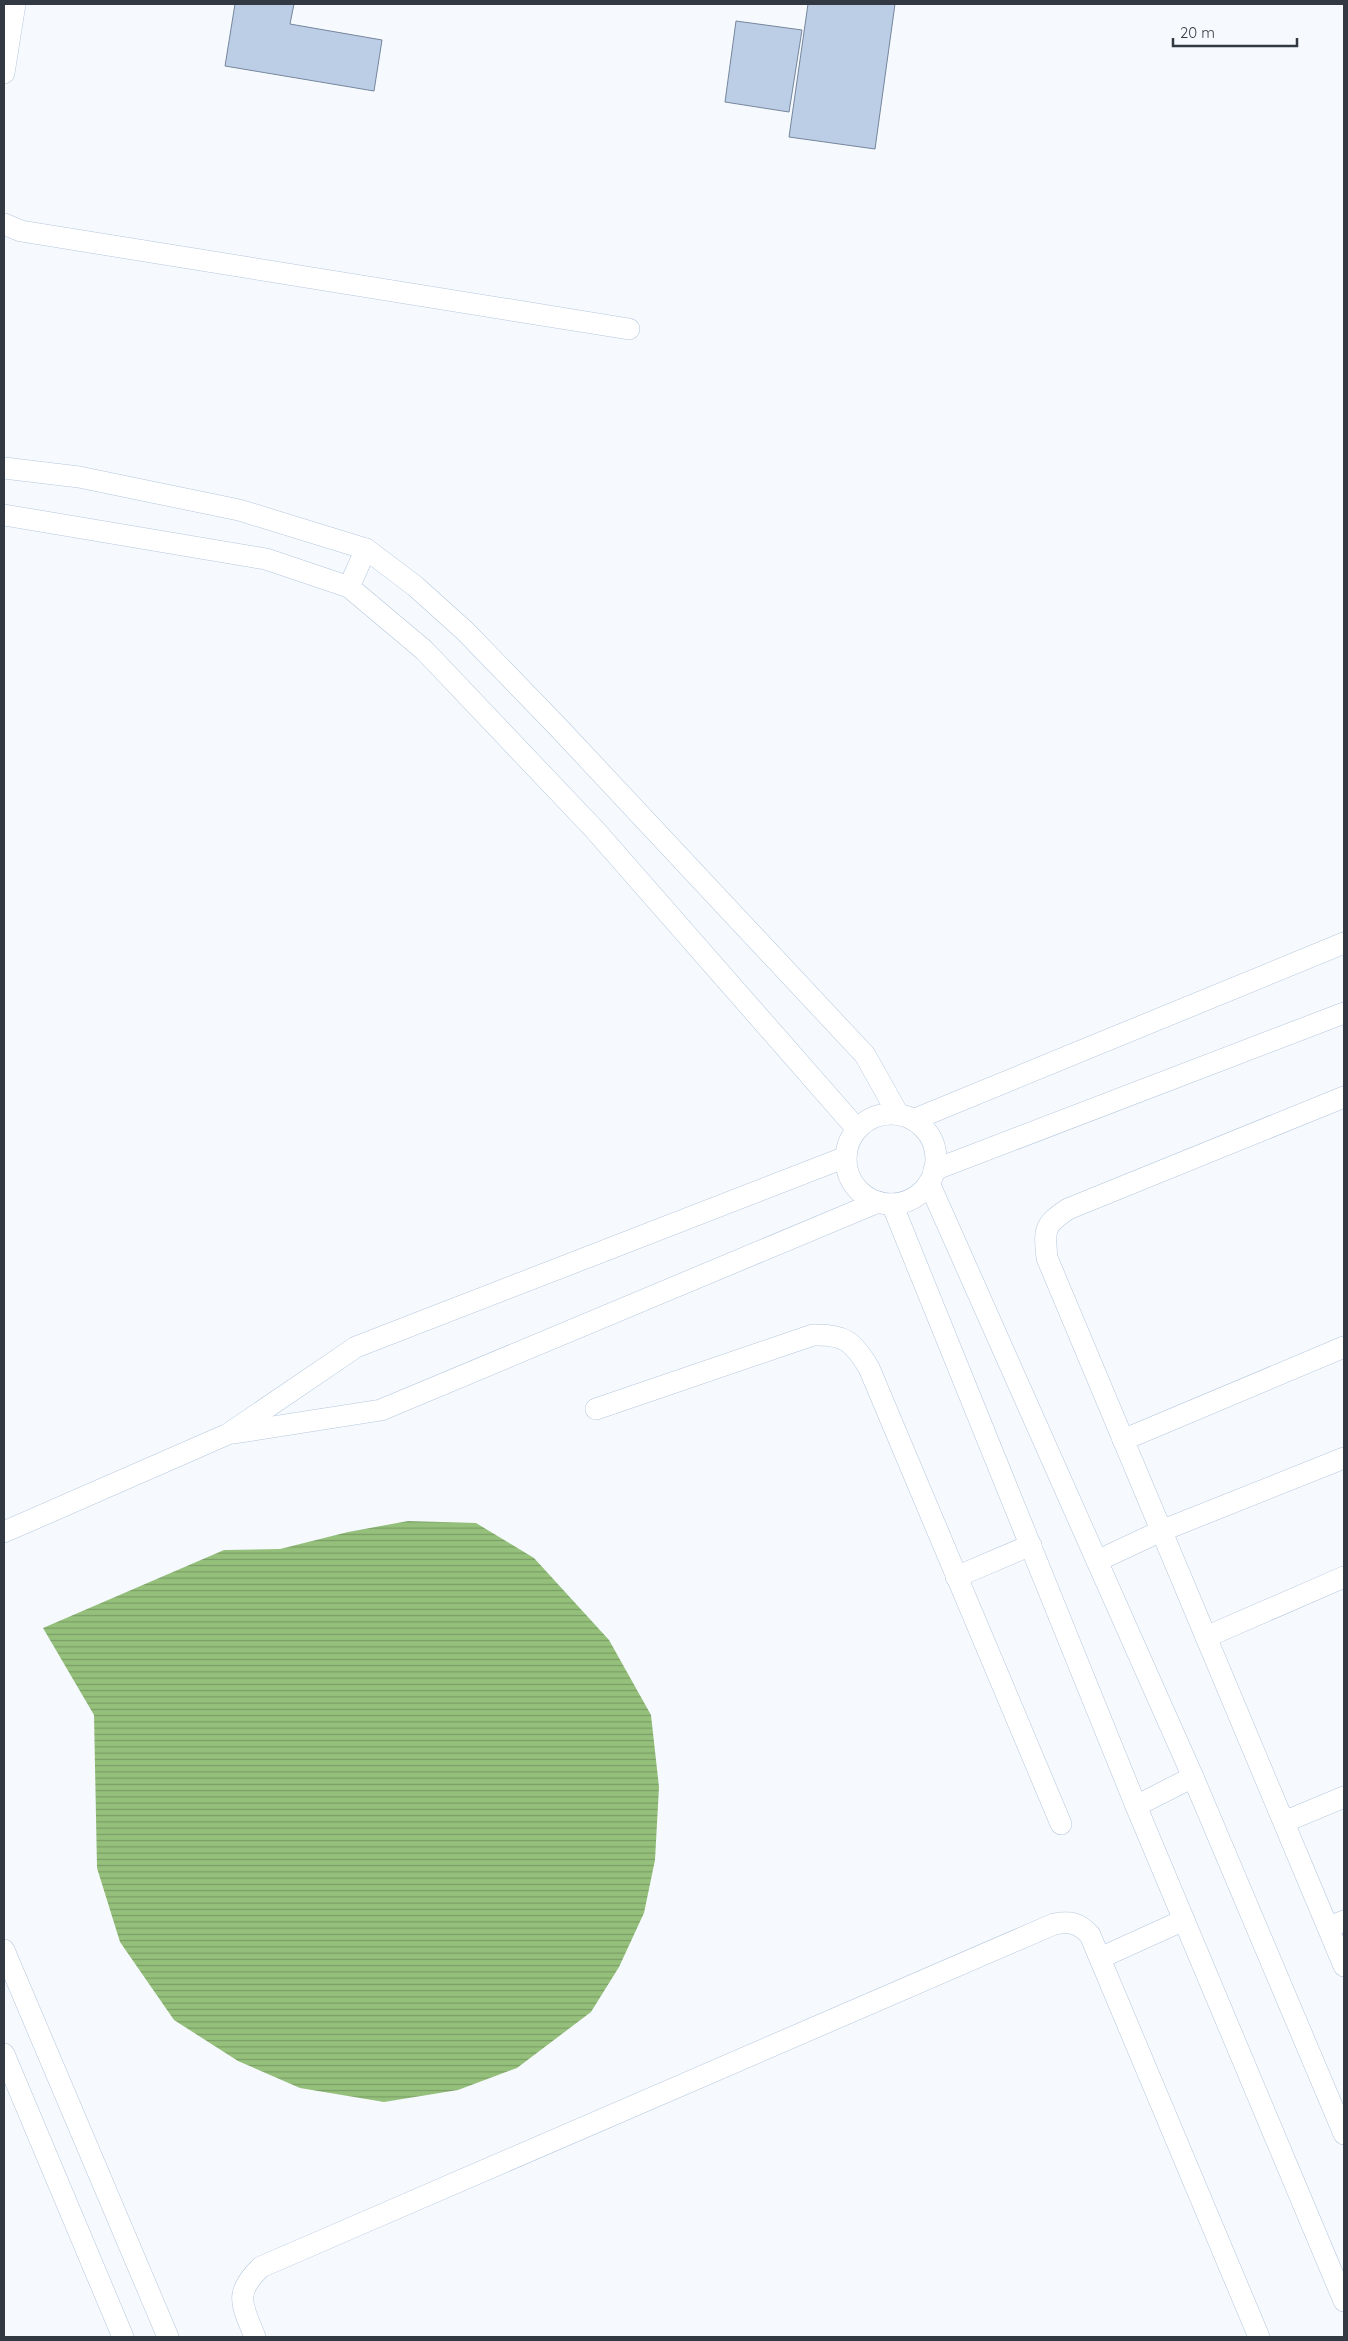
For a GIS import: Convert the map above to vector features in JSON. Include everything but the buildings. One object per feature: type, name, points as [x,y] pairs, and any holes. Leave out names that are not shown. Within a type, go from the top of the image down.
[{"type":"lane","points":[[4,73],[15,4]]},
{"type":"lane","points":[[4,224],[21,231],[629,329]]},
{"type":"lane","points":[[4,468],[79,477],[239,510],[366,549],[415,586],[465,631],[572,741],[865,1055],[906,1117],[924,1130],[932,1142],[936,1156],[931,1177],[919,1194],[906,1201],[885,1203],[381,1410],[228,1434]]},
{"type":"lane","points":[[4,515],[266,559],[349,587],[424,650],[595,830],[857,1129]]},
{"type":"lane","points":[[349,587],[366,549]]},
{"type":"lane","points":[[1342,2290],[1136,1806],[1031,1545],[885,1203],[865,1196],[854,1185],[847,1172],[846,1157],[849,1142],[857,1129],[869,1119],[883,1114],[906,1117],[1344,943]]},
{"type":"lane","points":[[931,1177],[1344,1012]]},
{"type":"lane","points":[[1344,1097],[1068,1209],[1050,1221],[1045,1239],[1047,1258],[1284,1822],[1336,1924],[1344,1966]]},
{"type":"lane","points":[[4,1532],[228,1434],[356,1347],[846,1157]]},
{"type":"lane","points":[[931,1177],[1097,1561],[1194,1777],[1344,2134]]},
{"type":"lane","points":[[596,1409],[813,1335],[829,1335],[846,1339],[859,1350],[869,1368],[1061,1824]]},
{"type":"lane","points":[[1123,1440],[1344,1347]]},
{"type":"lane","points":[[1097,1561],[1161,1531],[1344,1458]]},
{"type":"lane","points":[[956,1577],[1031,1545]]},
{"type":"lane","points":[[1206,1637],[1344,1577]]},
{"type":"lane","points":[[1136,1806],[1194,1777]]},
{"type":"lane","points":[[1284,1822],[1344,1797]]},
{"type":"lane","points":[[1100,1958],[1184,1920]]},
{"type":"lane","points":[[256,2337],[243,2308],[243,2292],[248,2280],[261,2267],[1054,1924],[1069,1922],[1082,1925],[1090,1935],[1259,2337]]},
{"type":"lane","points":[[4,1950],[168,2337]]},
{"type":"lane","points":[[4,2054],[123,2337]]},
{"type":"shaded area","points":[[408,1521],[476,1523],[534,1558],[609,1640],[651,1715],[659,1787],[655,1860],[644,1913],[619,1967],[591,2012],[517,2068],[458,2090],[384,2102],[300,2088],[238,2061],[174,2020],[120,1942],[97,1868],[94,1715],[43,1628],[224,1550],[280,1549],[348,1532]]}]
